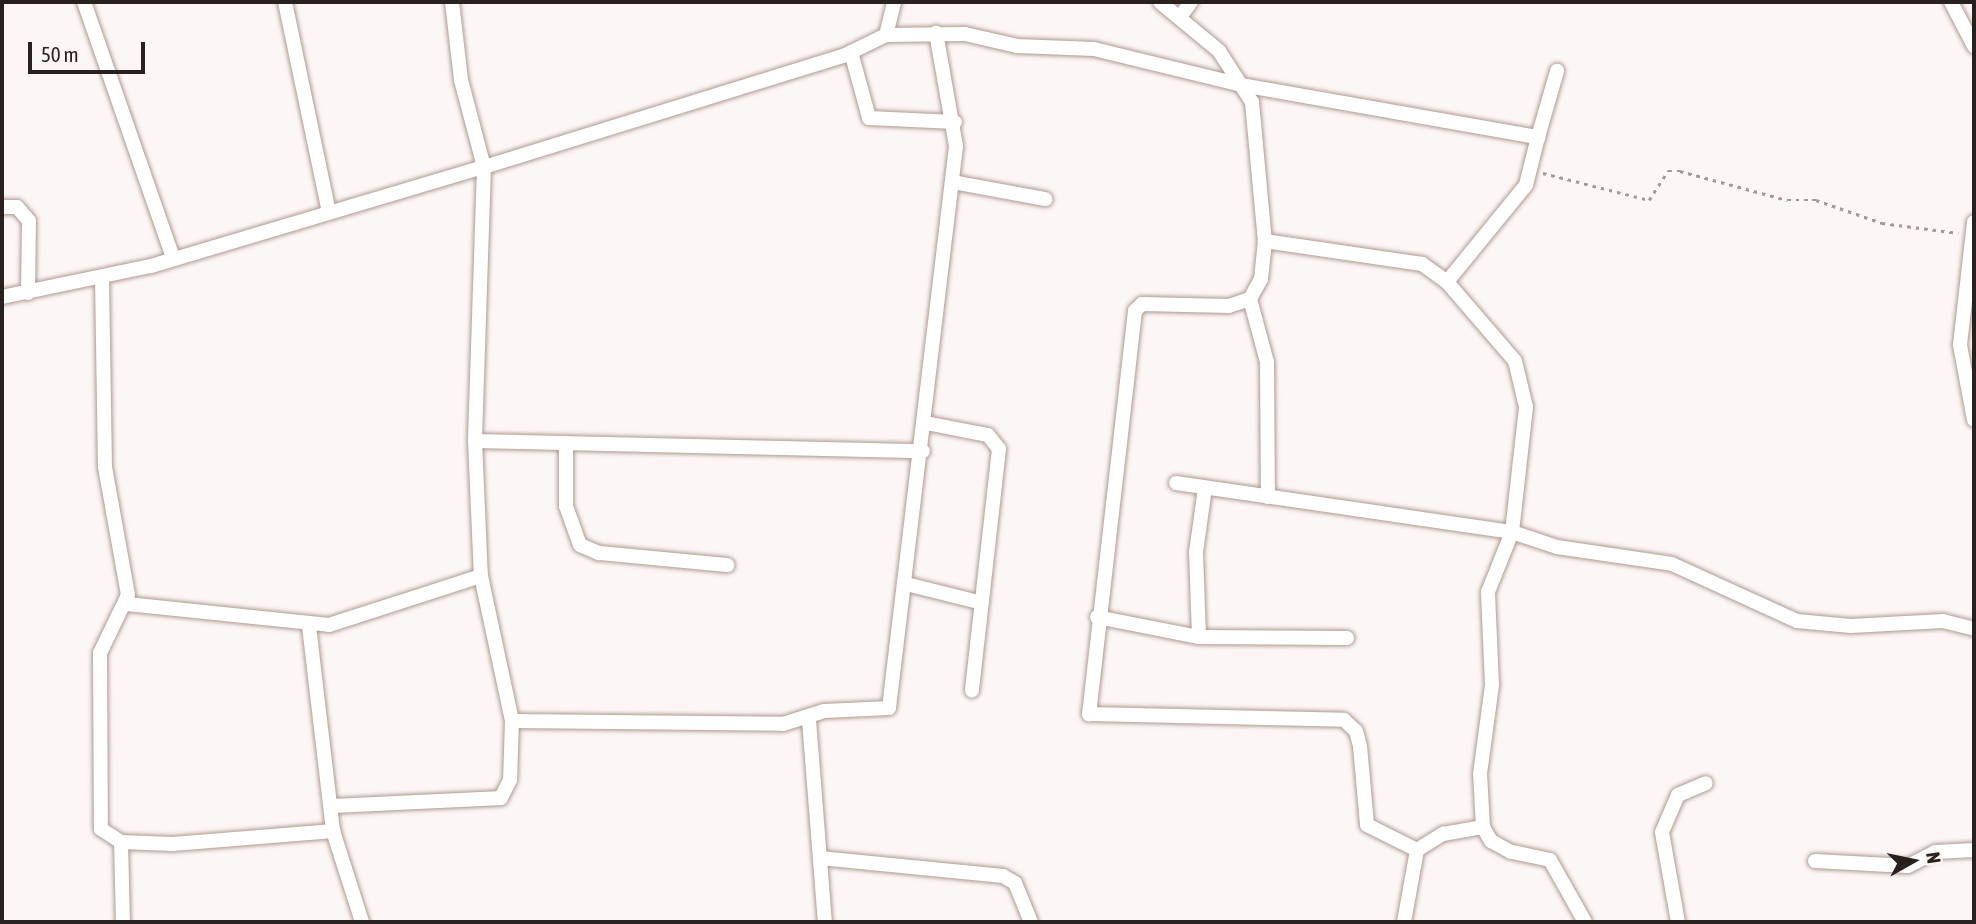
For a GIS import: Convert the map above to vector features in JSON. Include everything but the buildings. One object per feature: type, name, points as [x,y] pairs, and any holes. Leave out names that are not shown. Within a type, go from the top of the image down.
[{"type":"street","points":[[84,2],[172,255]]},
{"type":"street","points":[[285,2],[328,208]]},
{"type":"street","points":[[334,806],[501,798],[510,780],[512,721],[481,576],[475,441],[484,167],[459,69],[452,2]]},
{"type":"street","points":[[886,35],[894,2]]},
{"type":"street","points":[[1160,2],[1219,51],[1252,102],[1265,241],[1261,279],[1250,299],[1268,362],[1268,497]]},
{"type":"street","points":[[1180,17],[1191,2]]},
{"type":"street","points":[[1951,2],[1974,46]]},
{"type":"street","points":[[512,721],[809,720],[835,710],[879,713],[889,708],[923,451],[952,181],[954,122],[936,33]]},
{"type":"street","points":[[2,297],[102,278],[328,208],[484,167],[851,52],[886,35],[936,33],[1017,46],[1094,49],[1242,85],[1538,137]]},
{"type":"street","points":[[851,52],[869,118],[954,122]]},
{"type":"street","points":[[1447,282],[1534,169],[1538,137],[1557,71]]},
{"type":"street","points":[[952,181],[1045,199]]},
{"type":"street","points":[[2,207],[17,207],[29,221],[28,293]]},
{"type":"street","points":[[1973,229],[1960,345],[1974,420]]},
{"type":"street","points":[[1265,241],[1422,264],[1447,282],[1515,361],[1525,387],[1512,532],[1488,592],[1492,685],[1480,774],[1483,827],[1511,852],[1549,860],[1585,922]]},
{"type":"street","points":[[102,278],[105,467],[127,604],[107,628],[100,653],[101,829],[121,842],[332,831]]},
{"type":"street","points":[[1250,299],[1200,309],[1142,304],[1135,311],[1097,617],[1089,714],[1343,720],[1356,731],[1360,746],[1367,825],[1417,850]]},
{"type":"street","points":[[926,423],[988,435],[997,443],[972,690]]},
{"type":"street","points":[[475,441],[923,451]]},
{"type":"street","points":[[566,443],[566,506],[580,545],[599,553],[727,565]]},
{"type":"street","points":[[1176,483],[1512,532],[1557,547],[1672,564],[1797,621],[1852,626],[1943,621],[1974,629]]},
{"type":"street","points":[[1199,637],[1196,552],[1205,488]]},
{"type":"street","points":[[127,604],[261,614],[309,626],[421,599],[481,576]]},
{"type":"street","points":[[906,584],[982,603]]},
{"type":"street","points":[[1097,617],[1199,637],[1347,638]]},
{"type":"street","points":[[309,626],[315,712],[334,806],[332,831],[362,922]]},
{"type":"street","points":[[809,720],[825,922]]},
{"type":"street","points":[[1678,922],[1662,832],[1678,795],[1706,783]]},
{"type":"street","points":[[1404,922],[1417,850],[1443,834],[1483,827]]},
{"type":"street","points":[[121,842],[123,922]]},
{"type":"street","points":[[1815,861],[1908,866],[1935,852],[1974,849]]},
{"type":"street","points":[[820,858],[1003,876],[1015,883],[1031,922]]},
{"type":"path","points":[[1534,169],[1649,200],[1668,171],[1679,171],[1787,200],[1816,200],[1924,232],[1973,229]]}]
